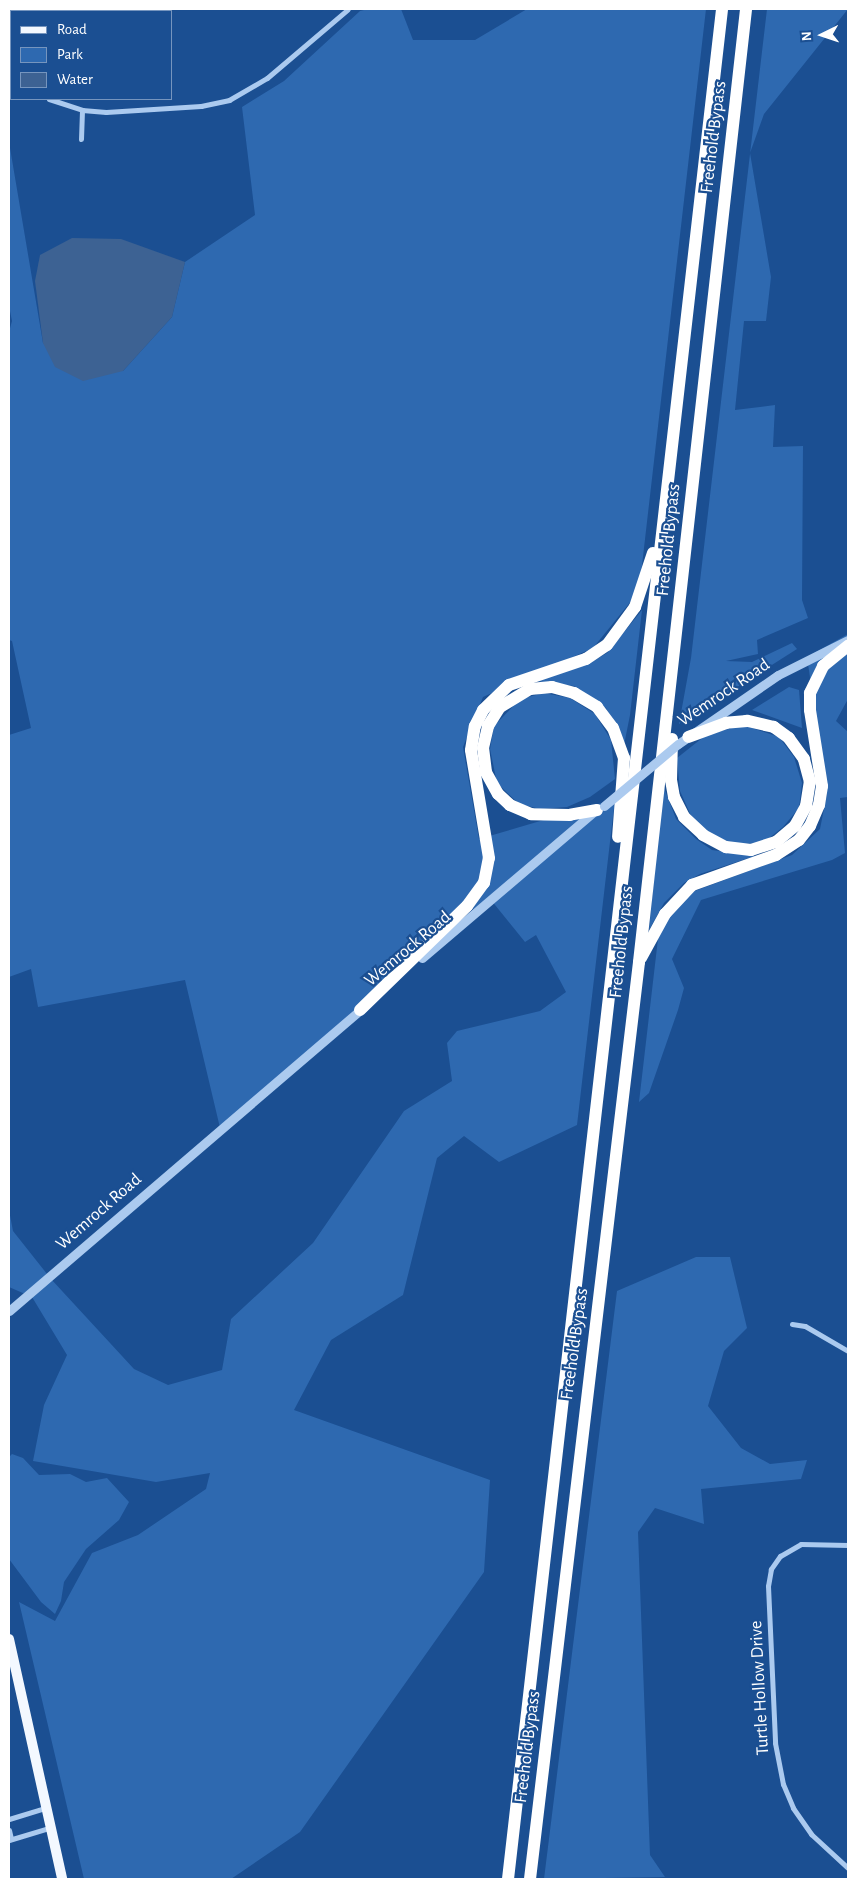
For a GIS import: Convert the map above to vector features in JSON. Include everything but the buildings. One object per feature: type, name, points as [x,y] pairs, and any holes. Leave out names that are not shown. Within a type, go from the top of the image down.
[{"type":"highway","name":"Freehold Bypass","points":[[508,1879],[661,521],[722,9]]},
{"type":"highway","name":"Freehold Bypass","points":[[530,1879],[639,962],[746,9]]},
{"type":"highway","points":[[360,1010],[467,906],[484,883],[489,858],[471,750],[475,726],[483,710],[509,685],[586,658],[613,640],[641,593],[661,521]]},
{"type":"highway","points":[[683,740],[726,723],[747,721],[774,727],[789,738],[804,759],[810,782],[806,806],[795,826],[776,842],[759,848],[726,847],[696,830],[684,817],[674,797],[671,753],[685,553]]},
{"type":"highway","points":[[639,962],[664,914],[692,885],[785,850],[810,826],[819,805],[822,786],[810,710],[810,693],[823,666],[848,646]]},
{"type":"highway","points":[[600,808],[570,815],[531,814],[517,809],[498,794],[486,772],[483,748],[492,717],[508,700],[537,687],[566,690],[597,707],[613,728],[624,758],[615,939]]},
{"type":"main road","points":[[9,1639],[49,1828],[62,1879]]},
{"type":"street","points":[[52,100],[82,110],[106,112],[201,106],[236,97],[267,78],[348,9]]},
{"type":"street","points":[[81,139],[82,110]]},
{"type":"street","name":"Wemrock Road","points":[[9,1311],[360,1010],[683,740],[778,675],[848,640]]},
{"type":"street","points":[[792,1324],[805,1326],[848,1350]]},
{"type":"street","name":"Turtle Hollow Drive","points":[[848,1545],[801,1544],[780,1556],[771,1569],[768,1586],[775,1743],[783,1784],[793,1808],[811,1834],[848,1868]]},
{"type":"street","points":[[9,1819],[45,1808]]},
{"type":"street","points":[[9,1830],[10,1840],[49,1828]]},
{"type":"green space","points":[[368,9],[401,9],[413,40],[475,40],[527,9],[706,9],[641,574],[632,600],[593,648],[483,697],[463,747],[479,839],[615,799],[577,1125],[499,1162],[464,1136],[437,1158],[403,1295],[331,1340],[294,1410],[490,1480],[484,1572],[300,1832],[231,1879],[84,1879],[19,1602],[55,1621],[92,1553],[138,1535],[206,1489],[210,1473],[156,1482],[33,1461],[44,1405],[67,1355],[32,1297],[9,1287],[9,1210],[13,1231],[51,1279],[134,1369],[168,1385],[222,1370],[231,1319],[313,1243],[404,1111],[452,1081],[447,1043],[457,1031],[540,1011],[566,992],[536,935],[525,942],[491,900],[423,933],[430,950],[221,1132],[185,980],[38,1007],[31,969],[9,977],[9,735],[31,728],[12,641],[9,640],[9,332],[12,321],[9,306],[9,142],[43,343],[123,371],[172,317],[185,262],[255,215],[242,107],[284,81],[360,11]]},
{"type":"green space","points":[[767,9],[848,9],[764,114],[750,152]]},
{"type":"green space","points":[[750,153],[771,277],[766,321],[744,321],[735,410],[775,405],[773,447],[803,446],[802,600],[808,618],[757,640],[758,654],[726,661],[752,662],[792,643],[797,649],[679,724],[691,658]]},
{"type":"green space","points":[[642,610],[630,715],[624,745],[606,708],[574,686],[536,681],[588,664],[607,653]]},
{"type":"green space","points":[[848,634],[848,699],[836,721],[848,732],[848,797],[840,798],[845,853],[832,860],[701,900],[672,959],[684,988],[649,1093],[639,1102],[661,913],[692,892],[792,855],[820,829],[827,794],[807,657]]},
{"type":"green space","points":[[789,687],[799,690],[802,728],[752,710]]},
{"type":"green space","points":[[544,693],[570,698],[595,714],[611,740],[615,779],[590,797],[567,807],[540,809],[519,804],[497,783],[490,749],[494,726],[520,699]]},
{"type":"green space","points":[[743,725],[779,737],[794,757],[802,783],[799,808],[783,827],[763,843],[734,844],[708,833],[692,818],[680,791],[677,758],[706,735]]},
{"type":"green space","points":[[663,785],[676,819],[696,839],[712,850],[755,856],[700,874],[684,883],[664,903],[649,930]]},
{"type":"green space","points":[[696,1257],[730,1257],[747,1328],[724,1351],[708,1406],[741,1448],[770,1464],[807,1460],[801,1479],[701,1489],[704,1524],[655,1508],[638,1532],[650,1855],[665,1877],[544,1879],[617,1291]]},
{"type":"green space","points":[[12,1454],[23,1458],[39,1475],[70,1474],[86,1482],[107,1478],[129,1502],[119,1520],[86,1549],[64,1582],[61,1601],[55,1614],[41,1602],[9,1559],[9,1457]]},
{"type":"water","points":[[72,238],[121,239],[185,262],[172,317],[123,371],[83,381],[55,367],[43,343],[35,281],[40,255]]}]
